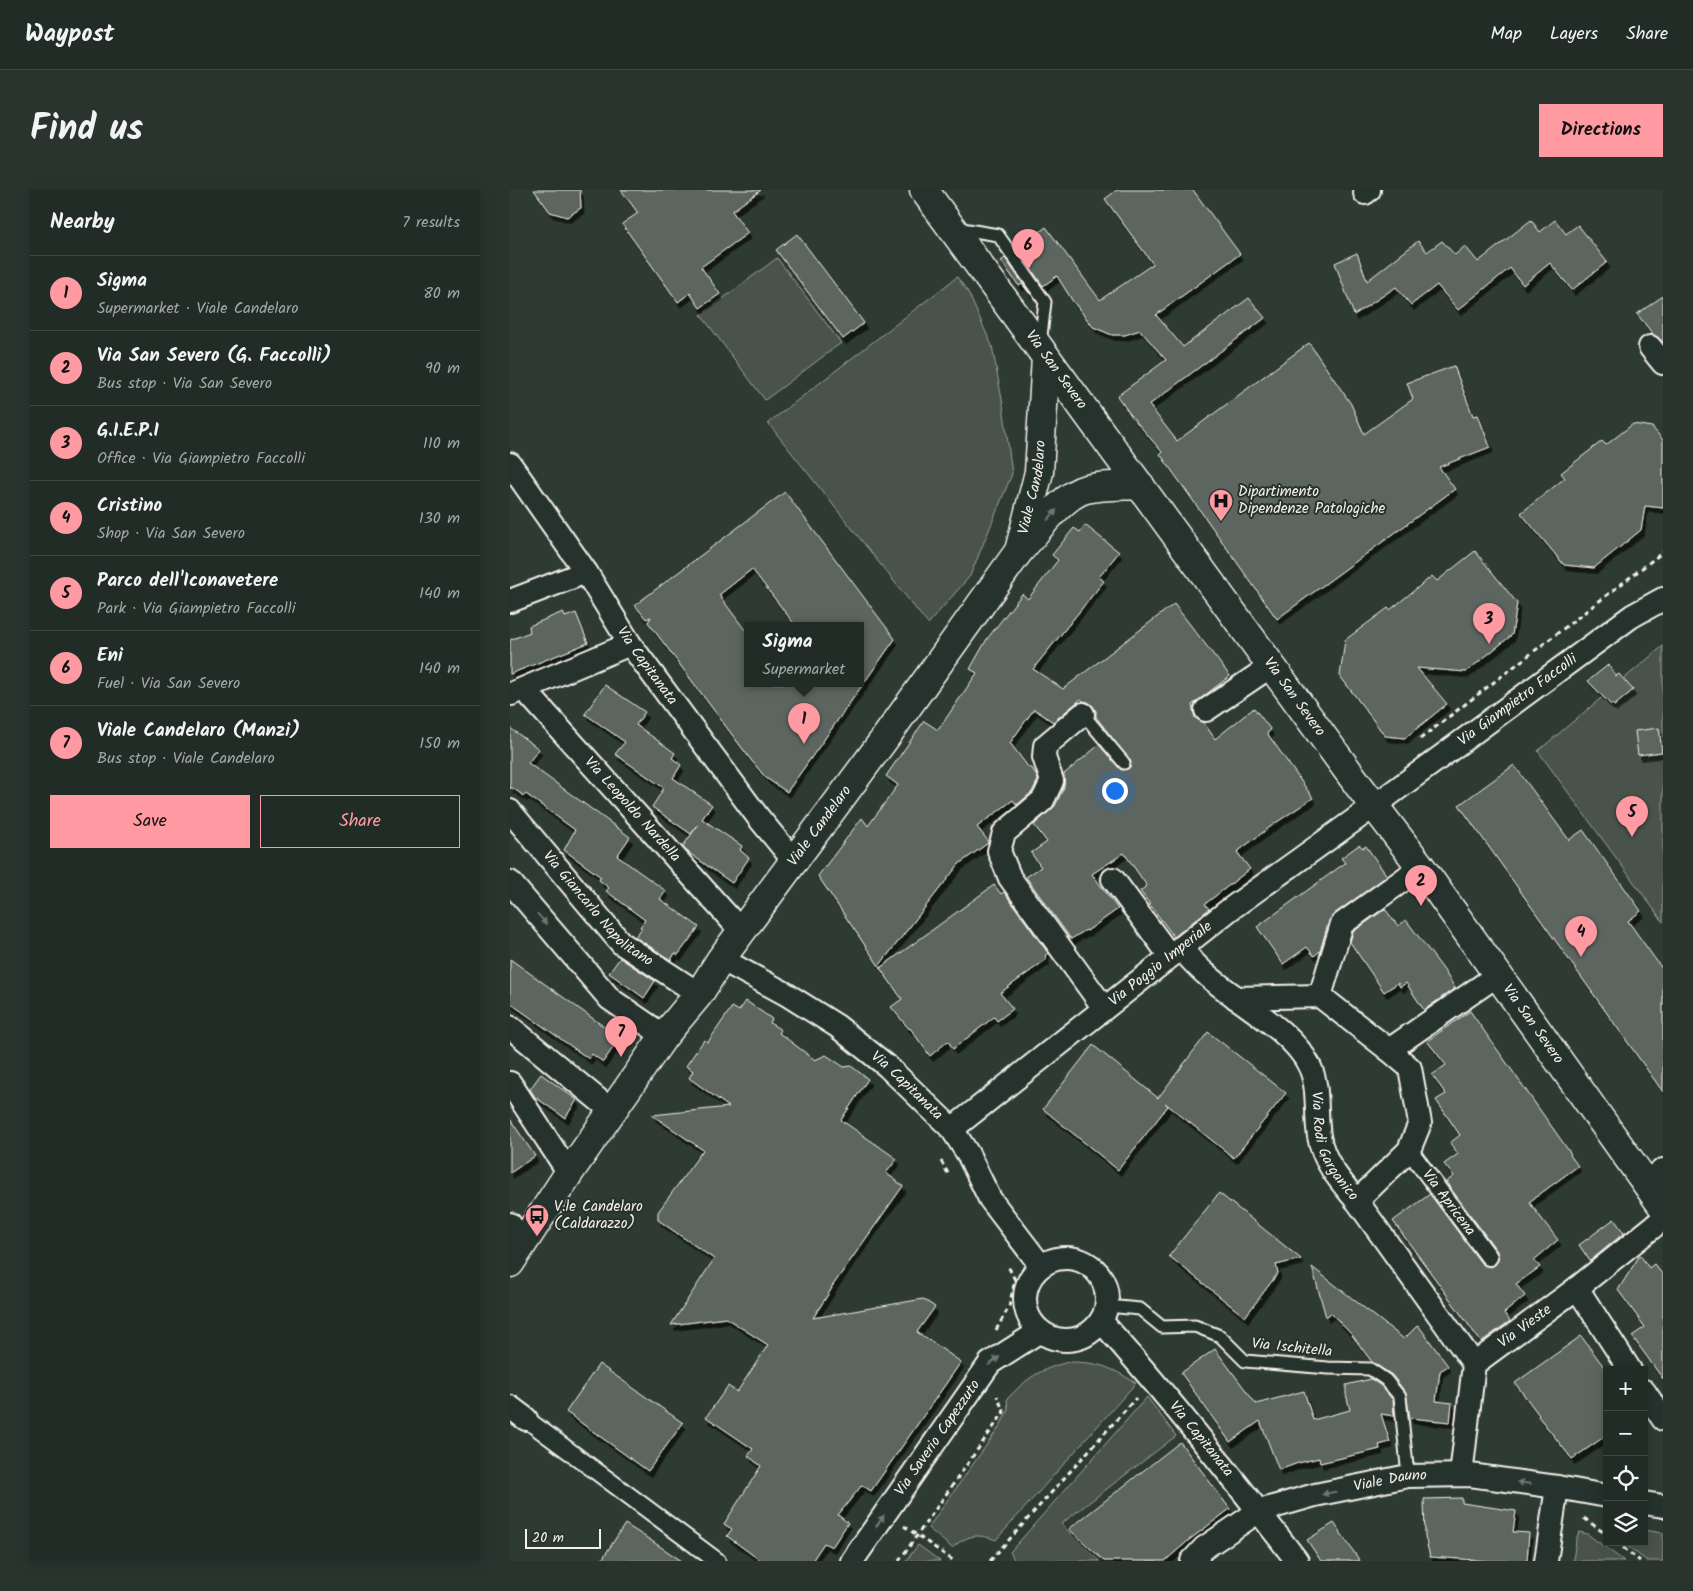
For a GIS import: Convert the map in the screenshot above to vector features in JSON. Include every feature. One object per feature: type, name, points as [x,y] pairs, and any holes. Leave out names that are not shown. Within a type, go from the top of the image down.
[{"type":"main road","name":"Via San Severo","points":[[924,190],[1374,806],[1421,867],[1496,976],[1655,1177],[1663,1207]]},
{"type":"main road","name":"Viale Candelaro","points":[[514,1244],[569,1173],[664,1036],[699,994],[721,959],[794,862],[1019,551],[1039,472],[1043,353]]},
{"type":"main road","points":[[1019,551],[1064,501],[1084,489],[1104,486],[1140,485]]},
{"type":"street","name":"Via Capitanata","points":[[510,464],[586,572],[630,644],[758,817],[794,862]]},
{"type":"street","points":[[510,601],[586,572]]},
{"type":"street","name":"Via Giampietro Faccolli","points":[[1374,806],[1632,616],[1663,600]]},
{"type":"street","points":[[517,692],[630,644]]},
{"type":"street","points":[[1206,710],[1272,666]]},
{"type":"street","name":"Via Leopoldo Nardella","points":[[517,692],[742,932]]},
{"type":"street","points":[[1083,714],[1045,746],[1044,757],[1052,781],[1043,800],[1004,833],[999,851],[1010,878],[1104,1008]]},
{"type":"street","name":"Via Poggio Imperiale","points":[[952,1129],[1229,910],[1374,806]]},
{"type":"street","name":"Via Giancarlo Napolitano","points":[[510,811],[621,942],[699,994]]},
{"type":"street","points":[[1320,996],[1342,924],[1421,867]]},
{"type":"street","name":"Via Rodi Garganico","points":[[1113,878],[1175,952],[1292,1040],[1310,1066],[1316,1091],[1319,1137],[1326,1161],[1474,1364]]},
{"type":"street","points":[[510,882],[610,999],[664,1036]]},
{"type":"street","name":"Via Capitanata","points":[[721,959],[786,994],[837,1026],[887,1066],[952,1129],[968,1154],[990,1199],[1041,1266]]},
{"type":"street","points":[[1389,1050],[1496,976]]},
{"type":"street","points":[[1236,998],[1320,996],[1410,1068],[1420,1123],[1409,1150],[1357,1201]]},
{"type":"street","points":[[510,1027],[612,1111]]},
{"type":"street","points":[[510,1083],[569,1173]]},
{"type":"street","name":"Via Apricena","points":[[1409,1150],[1489,1257]]},
{"type":"street","name":"Via Vieste","points":[[1474,1364],[1577,1288],[1663,1220]]},
{"type":"street","points":[[1064,1257],[1088,1263],[1104,1281],[1108,1294],[1104,1313],[1092,1331],[1080,1338],[1066,1340],[1052,1338],[1040,1331],[1026,1311],[1025,1298],[1027,1286],[1032,1275],[1041,1266],[1052,1260],[1064,1257]]},
{"type":"street","points":[[1577,1288],[1627,1366]]},
{"type":"street","name":"Via Capitanata","points":[[1104,1313],[1153,1379],[1296,1561]]},
{"type":"street","name":"Via Saverio Capezzuto","points":[[852,1561],[990,1363],[1040,1331]]},
{"type":"street","points":[[1461,1475],[1474,1364]]},
{"type":"street","points":[[1648,1397],[1663,1419]]},
{"type":"street","points":[[518,1413],[717,1561]]},
{"type":"street","name":"Viale Dauno","points":[[1192,1561],[1204,1548],[1258,1511],[1315,1495],[1408,1476],[1470,1475],[1603,1495]]},
{"type":"street","points":[[1546,1561],[1557,1487]]},
{"type":"street","points":[[1648,1504],[1663,1506]]},
{"type":"lane","points":[[1083,714],[1124,763]]},
{"type":"lane","name":"Via Ischitella","points":[[1104,1313],[1140,1309],[1162,1327],[1195,1326],[1220,1336],[1245,1361],[1328,1368],[1370,1369],[1386,1380],[1400,1397],[1408,1476]]},
{"type":"path","points":[[990,1561],[1153,1379]]},
{"type":"path","points":[[885,1513],[954,1561]]},
{"type":"path","points":[[1580,1514],[1603,1532]]},
{"type":"path","points":[[1621,1546],[1640,1561]]},
{"type":"shaded area","points":[[777,258],[841,343],[765,400],[701,315]]},
{"type":"shaded area","points":[[957,277],[968,292],[992,346],[1003,405],[1012,474],[970,576],[928,624],[768,423]]},
{"type":"shaded area","points":[[1663,646],[1663,922],[1538,751]]},
{"type":"shaded area","points":[[1068,1362],[1104,1366],[1136,1383],[996,1540],[983,1536],[973,1536],[952,1548],[928,1528],[1000,1426],[1008,1410],[1007,1399],[1034,1375]]},
{"type":"shaded area","points":[[1147,1397],[1176,1436],[1061,1524],[1100,1561],[1015,1561],[1010,1552]]},
{"type":"shaded area","points":[[1648,1531],[1663,1533],[1663,1561],[1647,1561],[1627,1546],[1648,1546]]},
{"type":"shaded area","points":[[1579,1532],[1587,1534],[1624,1561],[1573,1561]]},
{"type":"shaded area","points":[[918,1545],[940,1561],[906,1561]]},
{"type":"building","points":[[534,190],[580,190],[581,208],[567,217],[550,212]]},
{"type":"building","points":[[621,190],[761,190],[732,211],[748,233],[701,267],[720,294],[700,308],[690,293],[678,302],[622,224],[638,213]]},
{"type":"building","points":[[1117,190],[1193,190],[1240,254],[1156,315],[1183,347],[1249,298],[1265,318],[1149,405],[1177,441],[1309,343],[1351,404],[1364,434],[1413,399],[1407,383],[1454,366],[1473,416],[1478,415],[1490,447],[1439,467],[1455,489],[1277,619],[1160,454],[1162,452],[1117,396],[1166,360],[1140,330],[1125,335],[1112,335],[1093,327],[1072,300],[1057,276],[1043,286],[1018,250],[1046,227],[1100,300],[1153,264],[1105,199]]},
{"type":"building","points":[[1531,220],[1540,232],[1555,220],[1566,234],[1578,225],[1607,262],[1572,290],[1550,263],[1523,285],[1510,268],[1458,310],[1437,285],[1411,305],[1396,287],[1354,315],[1335,263],[1357,253],[1367,281],[1418,241],[1427,252],[1442,241],[1455,255],[1465,246],[1478,262]]},
{"type":"building","points":[[797,234],[864,323],[843,339],[776,250]]},
{"type":"building","points":[[1005,258],[1030,294],[1022,284],[1019,286],[1001,261]]},
{"type":"building","points":[[1663,296],[1663,342],[1653,334],[1637,314]]},
{"type":"building","points":[[1633,424],[1652,427],[1663,440],[1663,508],[1645,506],[1641,530],[1594,568],[1564,565],[1521,513],[1565,478],[1561,473],[1602,441],[1606,445]]},
{"type":"building","points":[[785,492],[895,639],[864,683],[864,622],[793,622],[752,569],[719,595],[744,629],[744,687],[861,687],[787,792],[766,778],[751,760],[648,622],[651,617],[646,619],[635,605]]},
{"type":"building","points":[[1085,525],[1119,552],[1099,577],[1104,581],[1033,669],[1063,689],[1174,604],[1230,676],[1192,705],[1195,718],[1204,723],[1215,739],[1254,708],[1271,730],[1267,733],[1313,798],[1237,852],[1250,869],[1205,904],[1209,909],[1174,937],[1140,891],[1147,886],[1124,853],[1092,874],[1118,909],[1087,931],[1071,939],[1026,877],[1041,867],[1031,853],[1047,842],[1034,825],[1055,806],[1064,787],[1064,774],[1099,745],[1121,770],[1128,769],[1131,762],[1096,717],[1096,711],[1088,702],[1081,699],[1053,722],[1034,709],[1010,743],[1036,775],[1038,780],[1032,792],[1017,805],[1013,800],[977,827],[988,843],[959,864],[879,966],[818,876],[862,818],[868,826],[898,785],[886,776],[924,721],[938,730],[977,673],[970,669],[987,639],[1022,594],[1028,599],[1058,560],[1052,555],[1074,528],[1080,532]]},
{"type":"building","points":[[1475,551],[1517,603],[1512,635],[1466,672],[1417,668],[1447,704],[1405,738],[1385,736],[1340,676],[1345,640],[1388,608],[1390,610],[1432,576],[1437,581]]},
{"type":"building","points":[[563,612],[565,617],[576,613],[588,643],[510,674],[510,640],[530,632],[529,626]]},
{"type":"building","points":[[1608,665],[1616,676],[1619,674],[1633,690],[1614,706],[1588,681]]},
{"type":"building","points":[[605,685],[645,712],[636,725],[675,753],[672,758],[681,765],[673,778],[712,805],[702,819],[742,846],[740,850],[749,858],[732,883],[689,853],[683,846],[698,825],[691,834],[652,807],[664,788],[615,754],[625,742],[585,714]]},
{"type":"building","points":[[510,728],[539,749],[528,763],[630,837],[617,856],[666,891],[660,899],[699,927],[678,955],[675,953],[671,960],[635,937],[645,920],[606,891],[609,888],[599,880],[601,877],[564,850],[575,830],[526,794],[524,796],[511,787],[510,789]]},
{"type":"building","points":[[1659,728],[1662,752],[1638,755],[1635,731]]},
{"type":"building","points":[[1514,765],[1569,840],[1583,830],[1641,911],[1628,921],[1663,970],[1663,1092],[1459,805]]},
{"type":"building","points":[[1359,845],[1363,848],[1366,846],[1387,876],[1334,914],[1329,920],[1320,951],[1314,956],[1307,947],[1283,964],[1257,927],[1345,863],[1341,858]]},
{"type":"building","points":[[994,885],[1001,894],[1004,892],[1048,953],[1045,956],[1047,959],[1000,993],[1013,1009],[997,1021],[994,1017],[953,1049],[948,1041],[930,1056],[910,1028],[891,1007],[902,999],[880,968]]},
{"type":"building","points":[[1385,909],[1398,926],[1406,920],[1455,988],[1424,1010],[1406,983],[1400,987],[1398,983],[1384,992],[1350,942],[1353,932]]},
{"type":"building","points":[[620,958],[655,981],[644,998],[609,973]]},
{"type":"building","points":[[510,959],[620,1038],[603,1062],[592,1054],[589,1059],[510,1003]]},
{"type":"building","points":[[746,1001],[772,1019],[770,1023],[781,1030],[779,1033],[815,1060],[826,1055],[844,1067],[851,1066],[868,1079],[841,1120],[897,1159],[886,1173],[903,1186],[831,1288],[813,1318],[923,1299],[935,1307],[917,1332],[961,1362],[871,1491],[862,1485],[838,1515],[848,1523],[832,1547],[824,1543],[812,1561],[761,1561],[727,1536],[732,1529],[724,1524],[761,1466],[748,1456],[753,1449],[706,1417],[728,1386],[737,1392],[768,1345],[726,1318],[671,1325],[714,1259],[658,1220],[658,1212],[703,1150],[652,1115],[729,1107],[689,1078],[693,1071],[686,1066],[704,1040],[708,1042],[732,1007],[739,1011]]},
{"type":"building","points":[[1470,1011],[1578,1166],[1529,1202],[1558,1240],[1534,1260],[1540,1267],[1516,1284],[1525,1296],[1504,1313],[1510,1321],[1481,1342],[1393,1221],[1430,1194],[1481,1263],[1491,1267],[1498,1260],[1497,1251],[1446,1182],[1454,1176],[1444,1164],[1458,1154],[1450,1143],[1460,1135],[1436,1100],[1446,1094],[1432,1075],[1446,1065],[1427,1041]]},
{"type":"building","points":[[1208,1032],[1286,1093],[1234,1158],[1165,1103],[1168,1106],[1118,1170],[1043,1109],[1093,1045],[1158,1098]]},
{"type":"building","points":[[541,1074],[577,1100],[565,1118],[535,1097],[530,1089]]},
{"type":"building","points":[[510,1119],[535,1156],[510,1173]]},
{"type":"building","points":[[1219,1193],[1301,1259],[1276,1265],[1278,1273],[1245,1317],[1169,1256]]},
{"type":"building","points":[[1614,1219],[1624,1233],[1590,1261],[1579,1245]]},
{"type":"building","points":[[1640,1255],[1649,1268],[1654,1264],[1663,1275],[1663,1379],[1632,1336],[1645,1327],[1618,1290]]},
{"type":"building","points":[[1312,1267],[1404,1339],[1418,1325],[1448,1366],[1440,1371],[1436,1401],[1452,1403],[1450,1422],[1410,1418],[1406,1393],[1392,1375],[1372,1362],[1352,1335],[1331,1313],[1326,1317]]},
{"type":"building","points":[[1581,1336],[1603,1366],[1603,1438],[1572,1459],[1515,1383]]},
{"type":"building","points":[[1215,1349],[1256,1404],[1304,1391],[1313,1420],[1350,1410],[1346,1385],[1371,1379],[1381,1386],[1393,1400],[1394,1416],[1381,1414],[1390,1442],[1379,1445],[1380,1449],[1320,1463],[1319,1458],[1279,1470],[1260,1421],[1230,1442],[1181,1373]]},
{"type":"building","points":[[599,1364],[683,1423],[648,1471],[566,1412]]},
{"type":"building","points":[[1180,1442],[1230,1509],[1165,1561],[1104,1561],[1069,1529]]},
{"type":"building","points":[[1462,1498],[1462,1503],[1516,1511],[1513,1532],[1529,1533],[1527,1561],[1430,1557],[1425,1536],[1424,1499]]},
{"type":"building","points":[[1334,1523],[1360,1561],[1321,1561],[1307,1540]]},
{"type":"building","points":[[625,1524],[647,1538],[682,1561],[601,1561]]},
{"type":"place","name":"Eni","points":[[1028,270]]},
{"type":"place","name":"Dipartimento Dipendenze Patologiche","points":[[1221,522]]},
{"type":"place","name":"G.I.E.P.I","points":[[1489,644]]},
{"type":"place","name":"Sigma","points":[[804,744]]},
{"type":"place","name":"Parco dell'Iconavetere","points":[[1632,837]]},
{"type":"place","name":"Via San Severo (G. Faccolli)","points":[[1421,906]]},
{"type":"place","name":"Cristino","points":[[1581,957]]},
{"type":"place","name":"Viale Candelaro (Manzi)","points":[[621,1057]]},
{"type":"place","name":"V.le Candelaro (Caldarazzo)","points":[[537,1237]]}]
